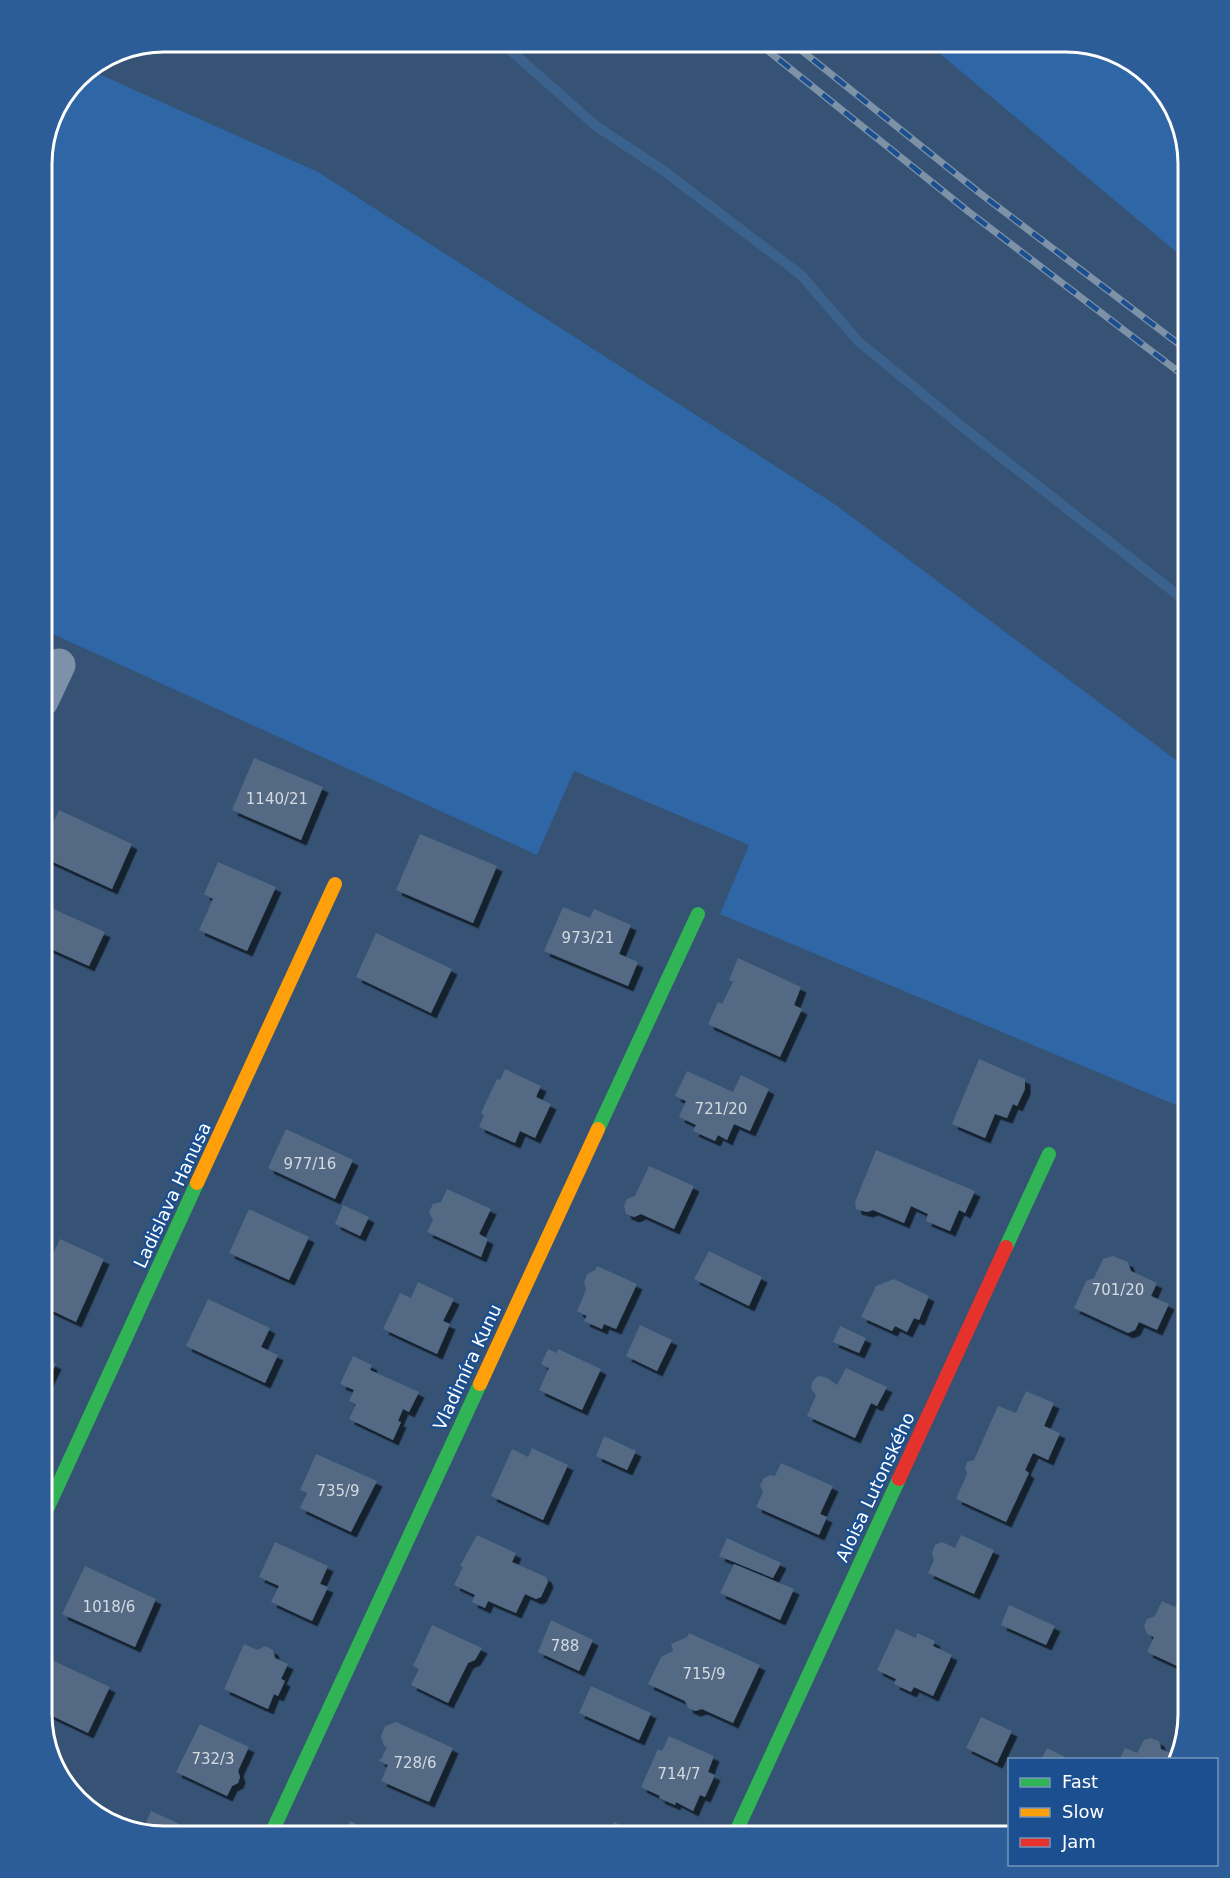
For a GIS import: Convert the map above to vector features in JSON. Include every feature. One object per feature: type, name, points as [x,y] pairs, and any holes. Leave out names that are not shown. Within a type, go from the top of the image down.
[{"type":"street","points":[[53,678],[59,665]]},
{"type":"street","name":"Ladislava Hanusa","points":[[52,1498],[335,884]]},
{"type":"street","name":"Vladimíra Kunu","points":[[275,1825],[698,914]]},
{"type":"street","name":"Aloisa Lutonského","points":[[739,1826],[1049,1154]]},
{"type":"shaded area","points":[[939,53],[1087,55],[1115,64],[1139,80],[1162,109],[1174,136],[1178,165],[1178,254]]},
{"type":"shaded area","points":[[99,74],[318,172],[836,505],[1178,762],[1178,1106],[720,914],[749,845],[574,771],[537,855],[53,634],[53,158],[56,136],[71,102]]},
{"type":"building","points":[[254,758],[323,787],[301,840],[232,810]]},
{"type":"building","points":[[59,810],[132,844],[112,889],[53,862],[53,824]]},
{"type":"building","points":[[420,834],[497,866],[473,923],[396,890]]},
{"type":"building","points":[[218,862],[276,887],[247,951],[199,930],[213,899],[204,894]]},
{"type":"building","points":[[563,907],[590,918],[594,909],[631,925],[619,954],[638,962],[628,986],[544,951]]},
{"type":"building","points":[[53,909],[105,932],[89,966],[52,950]]},
{"type":"building","points":[[376,933],[452,969],[431,1013],[356,977]]},
{"type":"building","points":[[738,958],[801,987],[794,1005],[802,1009],[780,1057],[708,1024],[718,1002],[722,1004],[733,982],[729,980]]},
{"type":"building","points":[[979,1059],[1025,1079],[1025,1089],[1017,1106],[1013,1104],[1007,1118],[995,1114],[985,1138],[952,1124]]},
{"type":"building","points":[[505,1069],[541,1086],[536,1097],[551,1104],[535,1138],[520,1131],[515,1143],[479,1127],[484,1115],[481,1113],[497,1079],[500,1080]]},
{"type":"building","points":[[687,1071],[733,1092],[741,1075],[769,1089],[750,1131],[734,1124],[727,1140],[718,1135],[715,1141],[693,1131],[696,1125],[679,1117],[686,1101],[675,1096]]},
{"type":"building","points":[[286,1129],[353,1160],[335,1199],[268,1168]]},
{"type":"building","points":[[876,1150],[975,1191],[965,1213],[959,1210],[950,1231],[926,1221],[928,1214],[911,1206],[904,1223],[873,1210],[867,1212],[856,1209],[855,1202]]},
{"type":"building","points":[[649,1166],[694,1186],[674,1229],[641,1214],[634,1217],[626,1214],[624,1206],[627,1199],[635,1196]]},
{"type":"building","points":[[447,1189],[491,1209],[479,1234],[488,1239],[481,1257],[427,1232],[433,1220],[429,1212],[433,1204],[441,1202]]},
{"type":"building","points":[[343,1205],[369,1217],[360,1236],[335,1224]]},
{"type":"building","points":[[249,1209],[309,1237],[289,1280],[229,1253]]},
{"type":"building","points":[[60,1239],[104,1259],[76,1322],[52,1311],[52,1255]]},
{"type":"building","points":[[709,1251],[762,1277],[749,1306],[694,1279]]},
{"type":"building","points":[[1113,1256],[1128,1262],[1131,1271],[1157,1283],[1151,1296],[1169,1304],[1157,1330],[1139,1322],[1135,1330],[1128,1333],[1074,1308],[1086,1281],[1094,1278],[1103,1259]]},
{"type":"building","points":[[597,1266],[637,1284],[616,1329],[604,1324],[602,1329],[584,1321],[587,1316],[577,1311],[586,1290],[584,1282],[587,1274],[595,1270]]},
{"type":"building","points":[[894,1279],[929,1296],[919,1320],[914,1318],[907,1332],[895,1326],[892,1331],[861,1317],[876,1286]]},
{"type":"building","points":[[418,1282],[454,1299],[443,1321],[450,1324],[437,1354],[383,1329],[400,1293],[411,1298]]},
{"type":"building","points":[[208,1299],[270,1328],[261,1347],[278,1355],[265,1383],[186,1346]]},
{"type":"building","points":[[640,1325],[672,1340],[657,1371],[626,1356]]},
{"type":"building","points":[[840,1326],[866,1338],[859,1353],[833,1342]]},
{"type":"building","points":[[548,1349],[557,1353],[558,1349],[601,1369],[582,1410],[539,1390],[549,1368],[541,1364]]},
{"type":"building","points":[[353,1356],[372,1365],[370,1370],[419,1392],[409,1412],[403,1409],[398,1421],[401,1422],[393,1440],[349,1419],[356,1404],[349,1401],[354,1390],[340,1384]]},
{"type":"building","points":[[846,1368],[887,1387],[877,1406],[871,1403],[855,1438],[807,1416],[816,1395],[811,1389],[812,1382],[818,1376],[826,1377],[837,1385]]},
{"type":"building","points":[[1026,1391],[1054,1403],[1044,1426],[1060,1433],[1048,1460],[1033,1453],[1025,1470],[1029,1473],[1006,1522],[956,1499],[967,1474],[965,1468],[967,1462],[974,1460],[998,1406],[1016,1413]]},
{"type":"building","points":[[604,1436],[636,1451],[627,1470],[596,1456]]},
{"type":"building","points":[[532,1448],[568,1465],[543,1520],[491,1496],[512,1449],[528,1457]]},
{"type":"building","points":[[316,1454],[377,1481],[351,1532],[300,1508],[307,1493],[300,1490]]},
{"type":"building","points":[[781,1463],[833,1486],[820,1514],[827,1517],[819,1535],[756,1507],[763,1492],[760,1485],[764,1478],[775,1476]]},
{"type":"building","points":[[477,1535],[516,1553],[512,1562],[546,1577],[548,1582],[541,1597],[536,1599],[525,1594],[516,1613],[488,1601],[485,1608],[472,1602],[475,1595],[454,1585],[463,1567],[460,1566]]},
{"type":"building","points":[[961,1535],[994,1550],[974,1594],[928,1573],[934,1560],[932,1553],[935,1545],[942,1542],[955,1548]]},
{"type":"building","points":[[727,1538],[781,1563],[773,1578],[719,1556]]},
{"type":"building","points":[[275,1542],[328,1566],[320,1584],[328,1587],[312,1621],[271,1602],[279,1586],[259,1577]]},
{"type":"building","points":[[734,1564],[794,1589],[780,1620],[720,1593]]},
{"type":"building","points":[[85,1566],[156,1599],[135,1647],[62,1614]]},
{"type":"building","points":[[1162,1601],[1175,1607],[1178,1603],[1178,1666],[1147,1652],[1154,1637],[1147,1634],[1144,1626],[1147,1619],[1155,1616]]},
{"type":"building","points":[[1009,1605],[1055,1626],[1046,1645],[1001,1625]]},
{"type":"building","points":[[551,1620],[593,1640],[579,1671],[538,1652]]},
{"type":"building","points":[[432,1625],[482,1648],[475,1660],[468,1663],[448,1703],[411,1685],[419,1669],[413,1666]]},
{"type":"building","points":[[896,1629],[916,1638],[917,1633],[935,1641],[933,1646],[952,1655],[933,1696],[914,1687],[911,1692],[894,1684],[896,1679],[877,1670]]},
{"type":"building","points":[[689,1633],[760,1665],[733,1723],[702,1709],[695,1711],[688,1708],[685,1701],[648,1684],[661,1657],[673,1651],[671,1644],[687,1637]]},
{"type":"building","points":[[244,1644],[258,1650],[265,1646],[273,1650],[275,1658],[288,1664],[281,1679],[285,1681],[278,1696],[274,1694],[268,1709],[224,1689]]},
{"type":"building","points":[[52,1660],[110,1687],[88,1733],[52,1716]]},
{"type":"building","points":[[591,1686],[651,1713],[639,1740],[579,1713]]},
{"type":"building","points":[[981,1717],[1012,1731],[997,1763],[966,1748]]},
{"type":"building","points":[[396,1722],[453,1748],[429,1802],[381,1781],[388,1765],[378,1760],[381,1759],[387,1747],[384,1746],[381,1736],[385,1726]]},
{"type":"building","points":[[200,1724],[249,1747],[238,1771],[240,1777],[238,1783],[232,1786],[227,1796],[176,1772]]},
{"type":"building","points":[[669,1736],[714,1756],[708,1772],[715,1775],[705,1797],[700,1795],[693,1811],[676,1802],[675,1805],[659,1798],[660,1796],[641,1787],[658,1749],[662,1751]]},
{"type":"building","points":[[1151,1738],[1159,1741],[1161,1749],[1170,1753],[1168,1758],[1120,1758],[1125,1748],[1137,1753],[1144,1740]]},
{"type":"building","points":[[1047,1748],[1067,1758],[1042,1758]]},
{"type":"building","points":[[151,1811],[182,1825],[158,1825],[145,1823]]},
{"type":"waterway","points":[[513,53],[596,126],[664,171],[801,275],[858,341],[965,429],[1178,595]]},
{"type":"railway","points":[[771,53],[969,212],[1178,371]]},
{"type":"railway","points":[[805,53],[981,194],[1178,343]]},
{"type":"traffic: fast","points":[[598,1129],[698,914]]},
{"type":"traffic: fast","points":[[1006,1247],[1049,1154]]},
{"type":"traffic: fast","points":[[52,1498],[197,1183]]},
{"type":"traffic: fast","points":[[275,1825],[480,1384]]},
{"type":"traffic: fast","points":[[739,1826],[899,1479]]},
{"type":"traffic: slow","points":[[197,1183],[335,884]]},
{"type":"traffic: slow","points":[[480,1384],[598,1129]]},
{"type":"traffic: jam","points":[[899,1479],[1006,1247]]}]
